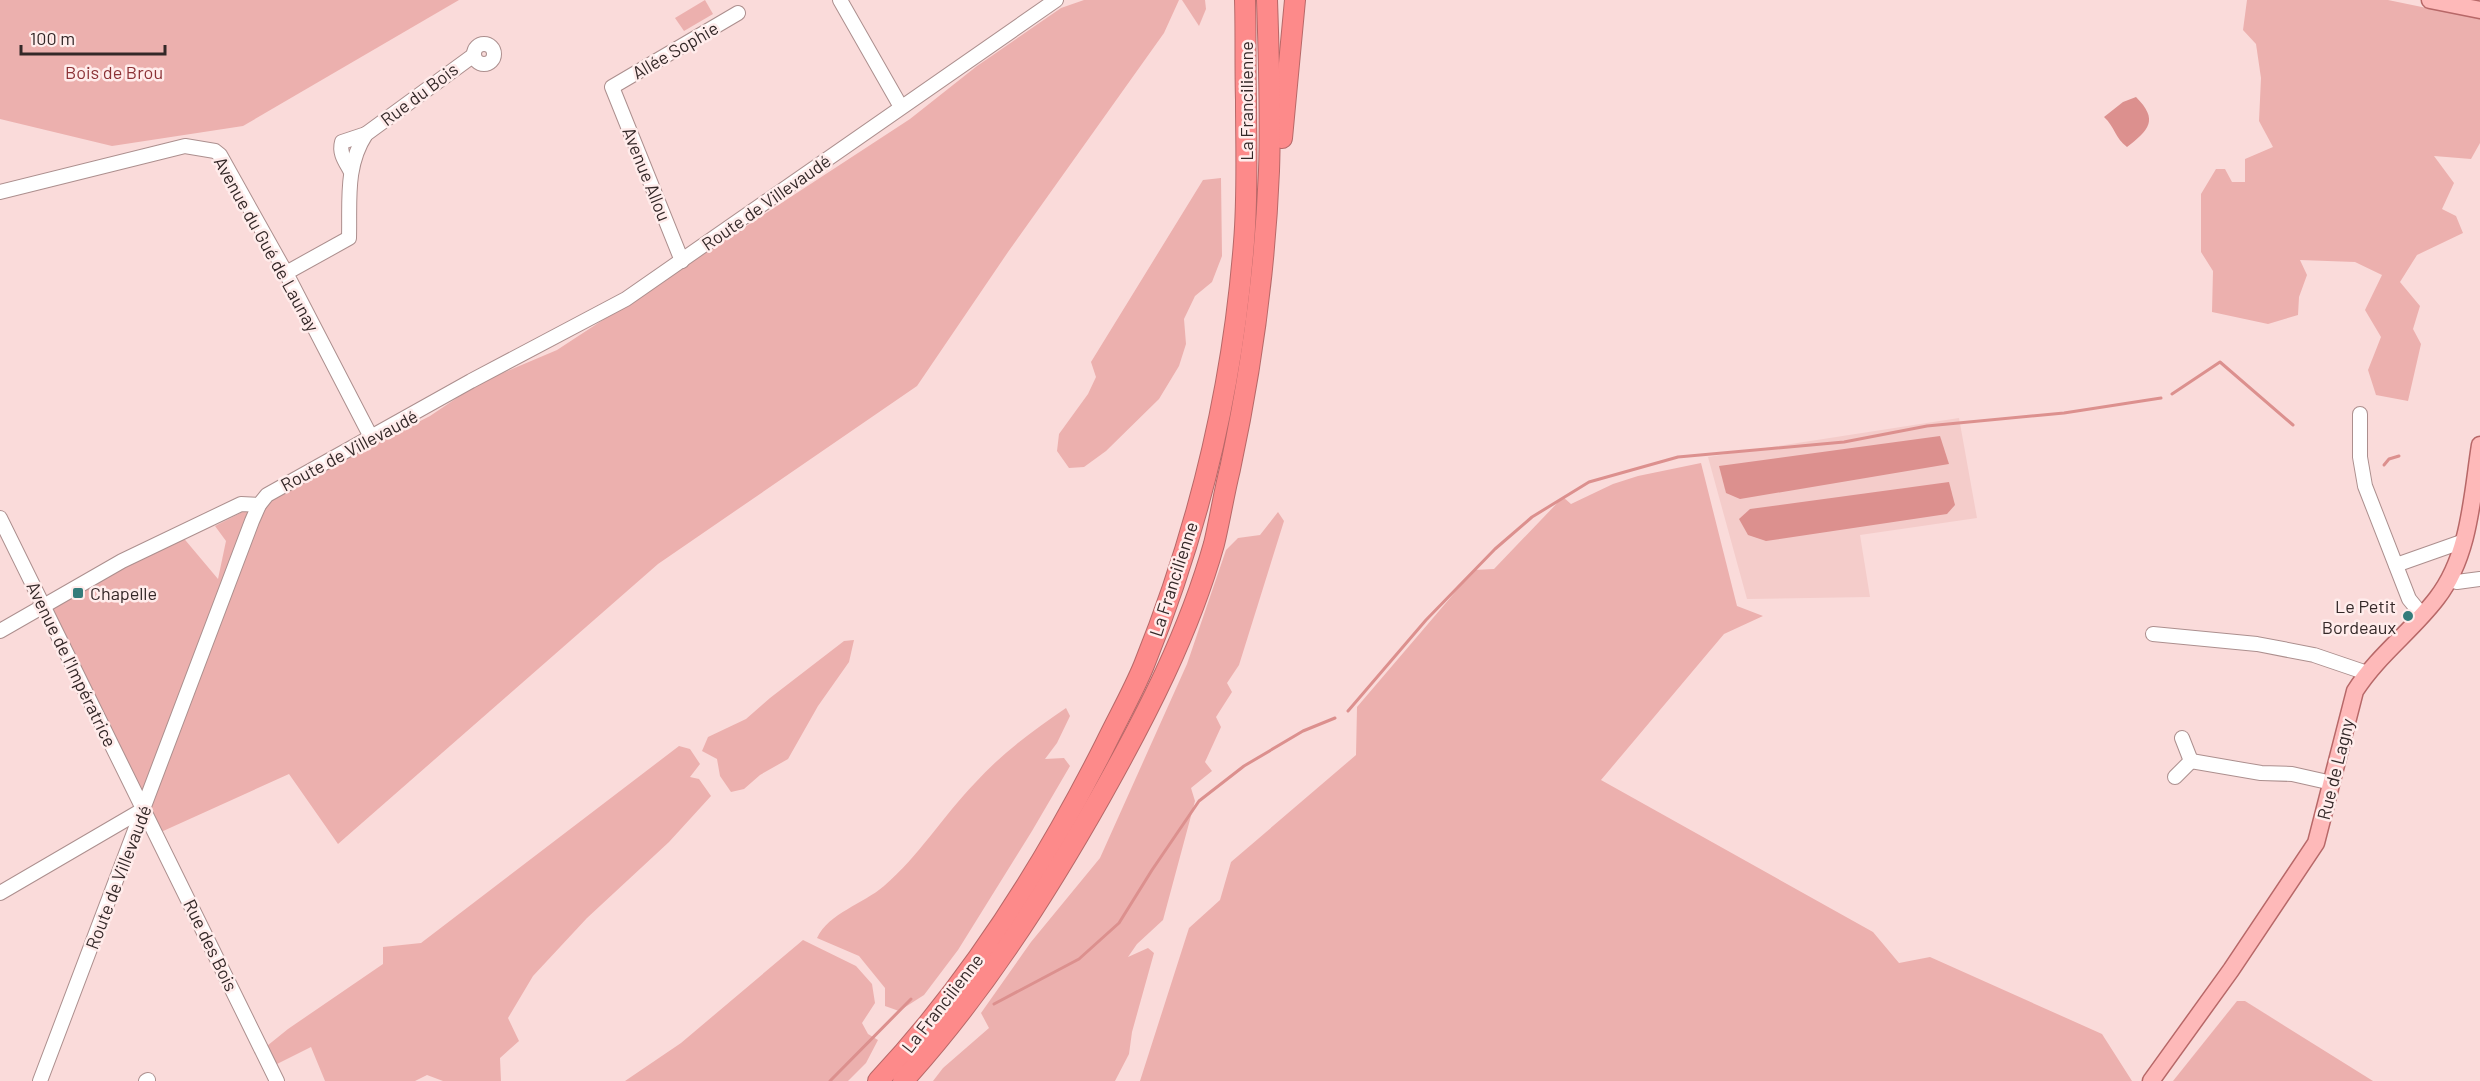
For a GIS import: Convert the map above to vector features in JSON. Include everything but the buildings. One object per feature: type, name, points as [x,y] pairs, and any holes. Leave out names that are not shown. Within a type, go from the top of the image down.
[{"type":"highway","name":"La Francilienne","points":[[878,1081],[937,1011],[1012,909],[1063,825],[1143,668],[1178,573],[1203,484],[1221,405],[1235,327],[1245,240],[1245,0]]},
{"type":"highway","name":"La Francilienne","points":[[903,1081],[980,986],[1027,920],[1080,833],[1139,728],[1181,637],[1214,544],[1241,416],[1253,344],[1266,210],[1270,127],[1267,0]]},
{"type":"highway","points":[[1266,210],[1277,194],[1295,0]]},
{"type":"main road","points":[[2430,0],[2480,10]]},
{"type":"main road","name":"Rue de Lagny","points":[[2151,1081],[2316,843],[2355,691],[2367,673],[2422,615],[2450,580],[2464,542],[2480,445]]},
{"type":"street","points":[[840,0],[901,107]]},
{"type":"street","name":"Route de Villevaudé","points":[[40,1081],[259,505],[267,495],[626,299],[1056,0]]},
{"type":"street","name":"Allée Sophie","points":[[612,87],[738,13]]},
{"type":"street","name":"Rue du Bois","points":[[286,273],[349,238],[350,170],[342,155],[342,142],[366,134],[474,55]]},
{"type":"street","name":"Avenue Allou","points":[[612,87],[682,261]]},
{"type":"street","name":"Avenue du Gué de Launay","points":[[0,192],[185,146],[215,151],[220,155],[286,273],[371,437]]},
{"type":"street","points":[[2360,414],[2360,458],[2365,486],[2409,599],[2422,615]]},
{"type":"street","points":[[0,631],[122,561],[241,504],[259,505]]},
{"type":"street","name":"Avenue de l'Impératrice","points":[[0,518],[144,809]]},
{"type":"street","points":[[2396,565],[2464,542]]},
{"type":"street","points":[[2450,580],[2457,582],[2479,580]]},
{"type":"street","points":[[2153,634],[2257,644],[2314,656],[2367,673]]},
{"type":"street","points":[[2182,738],[2191,761]]},
{"type":"street","points":[[2191,761],[2260,773],[2292,774],[2332,783]]},
{"type":"street","points":[[2175,777],[2191,761]]},
{"type":"street","points":[[0,893],[144,809]]},
{"type":"street","name":"Rue des Bois","points":[[144,809],[277,1081]]},
{"type":"shaded area","points":[[2136,97],[2147,112],[2148,124],[2146,130],[2127,147],[2104,117],[2123,102]]},
{"type":"shaded area","points":[[1959,418],[1977,518],[1860,535],[1870,597],[1747,599],[1708,457]]},
{"type":"shaded area","points":[[1940,436],[1949,464],[1740,499],[1726,493],[1719,466]]},
{"type":"shaded area","points":[[1949,482],[1955,505],[1947,514],[1766,541],[1748,535],[1739,519],[1750,509]]},
{"type":"green space","name":"Bois de Brou","points":[[0,0],[459,0],[243,126],[112,146],[0,119]]},
{"type":"green space","points":[[705,0],[713,14],[684,31],[675,18]]},
{"type":"green space","points":[[1084,0],[1179,0],[1164,33],[1008,252],[917,386],[658,564],[338,844],[289,774],[161,832],[50,604],[181,535],[218,579],[226,541],[215,526],[430,416],[479,383],[557,350],[910,119],[977,66],[1061,8]]},
{"type":"green space","points":[[1182,0],[1205,0],[1206,9],[1199,26]]},
{"type":"green space","points":[[2247,0],[2388,0],[2480,19],[2480,143],[2471,159],[2434,156],[2454,183],[2442,209],[2456,216],[2463,233],[2417,255],[2400,282],[2420,306],[2413,329],[2421,344],[2408,401],[2376,395],[2368,370],[2381,337],[2365,310],[2382,275],[2355,262],[2300,260],[2307,275],[2299,297],[2298,315],[2268,324],[2212,312],[2213,271],[2201,252],[2201,194],[2216,169],[2225,169],[2232,182],[2245,182],[2245,159],[2273,147],[2259,121],[2261,78],[2256,44],[2243,30]]},
{"type":"green space","points":[[1221,178],[1222,256],[1212,282],[1195,296],[1184,319],[1186,344],[1179,366],[1159,399],[1106,451],[1084,467],[1069,468],[1057,451],[1059,434],[1088,394],[1096,377],[1091,362],[1203,180]]},
{"type":"green space","points":[[1701,463],[1737,606],[1763,616],[1724,634],[1601,780],[1873,932],[1899,963],[1930,957],[2102,1034],[2132,1081],[1140,1081],[1189,928],[1220,900],[1231,862],[1356,755],[1357,707],[1474,570],[1494,569],[1563,497],[1571,504],[1613,484],[1638,476]]},
{"type":"green space","points":[[1278,512],[1284,521],[1239,665],[1227,683],[1232,692],[1216,717],[1221,727],[1205,762],[1212,771],[1191,788],[1195,801],[1163,920],[1137,944],[1128,957],[1148,948],[1154,953],[1132,1032],[1129,1054],[1115,1081],[933,1081],[943,1068],[989,1028],[981,1013],[1031,942],[1100,858],[1187,664],[1226,550],[1238,538],[1260,535]]},
{"type":"green space","points":[[854,640],[849,662],[818,706],[788,759],[760,775],[744,789],[731,792],[720,776],[717,759],[702,751],[708,737],[746,719],[844,641]]},
{"type":"green space","points":[[1066,708],[1070,716],[1057,743],[1045,759],[1064,758],[1070,766],[1032,831],[958,950],[924,995],[899,1011],[885,1006],[885,988],[859,956],[817,938],[822,929],[838,915],[884,886],[920,849],[985,772],[1030,733]]},
{"type":"green space","points":[[679,746],[690,749],[700,764],[690,777],[699,779],[711,796],[669,842],[587,918],[533,976],[508,1018],[519,1041],[500,1058],[501,1081],[443,1081],[427,1075],[415,1081],[325,1081],[311,1047],[271,1067],[262,1050],[288,1029],[383,964],[383,947],[421,943]]},
{"type":"green space","points":[[803,940],[856,966],[872,984],[875,1003],[862,1023],[868,1034],[878,1040],[866,1063],[848,1081],[625,1081],[681,1043]]},
{"type":"green space","points":[[2237,1001],[2245,1001],[2373,1081],[2173,1081]]},
{"type":"waterway","points":[[2172,394],[2220,362],[2293,425]]},
{"type":"waterway","points":[[1348,711],[1426,620],[1495,549],[1532,517],[1589,482],[1678,457],[1844,442],[1927,426],[2064,413],[2161,398]]},
{"type":"waterway","points":[[2384,465],[2389,459],[2399,456]]},
{"type":"waterway","points":[[994,1004],[1079,959],[1119,923],[1199,801],[1244,766],[1303,731],[1335,718]]},
{"type":"waterway","points":[[830,1081],[911,999]]},
{"type":"place","name":"Chapelle","points":[[78,593]]},
{"type":"place","name":"Le Petit Bordeaux","points":[[2408,616]]}]
